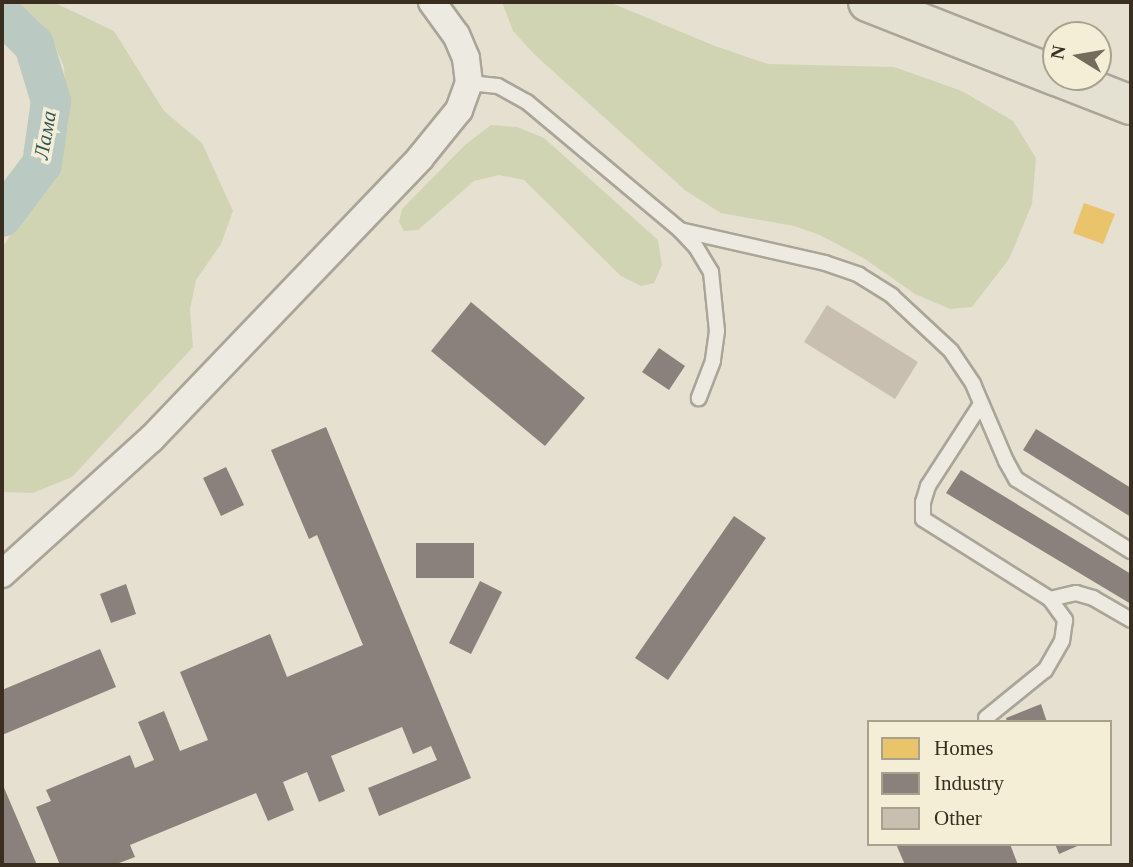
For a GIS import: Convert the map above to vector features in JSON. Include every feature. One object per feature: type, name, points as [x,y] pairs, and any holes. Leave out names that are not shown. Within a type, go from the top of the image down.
[{"type":"main road","points":[[868,2],[1042,70]]},
{"type":"main road","points":[[1096,91],[1131,105]]},
{"type":"street","points":[[2,574],[151,439],[420,158],[458,110],[468,83],[466,58],[456,35],[432,2]]},
{"type":"lane","points":[[468,83],[498,86],[527,102],[680,230],[711,272],[717,331],[713,361],[699,397]]},
{"type":"lane","points":[[680,230],[825,262],[859,275],[892,296],[951,351],[973,384],[1017,479],[1131,551]]},
{"type":"lane","points":[[981,404],[928,486],[923,502],[923,519],[1050,599],[1065,620],[1062,641],[1045,670],[986,718]]},
{"type":"lane","points":[[1050,599],[1076,593],[1093,598],[1131,620]]},
{"type":"green space","points":[[18,2],[53,2],[114,31],[164,111],[202,143],[233,211],[221,244],[196,280],[190,309],[193,347],[72,477],[33,493],[2,492],[2,248],[47,180],[68,127],[64,67],[50,34],[17,9]]},
{"type":"green space","points":[[502,2],[609,2],[715,46],[768,64],[894,67],[962,91],[1013,121],[1036,158],[1032,204],[1009,259],[972,307],[950,309],[915,294],[865,259],[820,235],[794,226],[721,213],[686,191],[535,55],[513,31]]},
{"type":"green space","points":[[491,125],[517,127],[544,138],[658,240],[662,265],[654,283],[641,286],[621,276],[524,180],[499,175],[474,181],[418,230],[404,231],[399,222],[402,209],[466,144]]},
{"type":"building: Homes","points":[[1084,203],[1115,214],[1103,244],[1073,233]]},
{"type":"building: Industry","points":[[471,302],[585,398],[545,446],[431,351]]},
{"type":"building: Industry","points":[[659,348],[685,366],[669,390],[642,372]]},
{"type":"building: Industry","points":[[326,427],[471,778],[379,816],[368,788],[437,760],[431,746],[413,754],[402,727],[331,756],[345,791],[319,802],[307,772],[283,782],[294,810],[268,821],[256,793],[130,845],[135,857],[114,865],[60,865],[36,807],[51,801],[46,790],[130,755],[135,768],[154,760],[138,722],[164,711],[180,751],[208,740],[180,672],[270,634],[287,677],[363,645],[317,535],[309,539],[271,450]]},
{"type":"building: Industry","points":[[1036,429],[1131,488],[1131,517],[1023,450]]},
{"type":"building: Industry","points":[[226,467],[244,505],[221,516],[203,478]]},
{"type":"building: Industry","points":[[961,470],[1131,574],[1131,604],[946,493]]},
{"type":"building: Industry","points":[[734,516],[766,538],[668,680],[635,658]]},
{"type":"building: Industry","points":[[416,543],[474,543],[474,578],[416,578]]},
{"type":"building: Industry","points":[[480,581],[502,592],[471,654],[449,643]]},
{"type":"building: Industry","points":[[126,584],[136,614],[111,623],[100,594]]},
{"type":"building: Industry","points":[[100,649],[116,687],[2,735],[2,690]]},
{"type":"building: Industry","points":[[1041,704],[1046,720],[1006,720]]},
{"type":"building: Industry","points":[[2,783],[37,865],[2,865]]},
{"type":"building: Industry","points":[[897,846],[1011,846],[1018,865],[905,865]]},
{"type":"building: Industry","points":[[1056,846],[1077,846],[1059,854]]},
{"type":"building: Other","points":[[827,305],[918,362],[895,399],[804,342]]},
{"type":"waterway","name":"Лама","points":[[2,14],[34,45],[51,101],[42,164],[2,217]]}]
